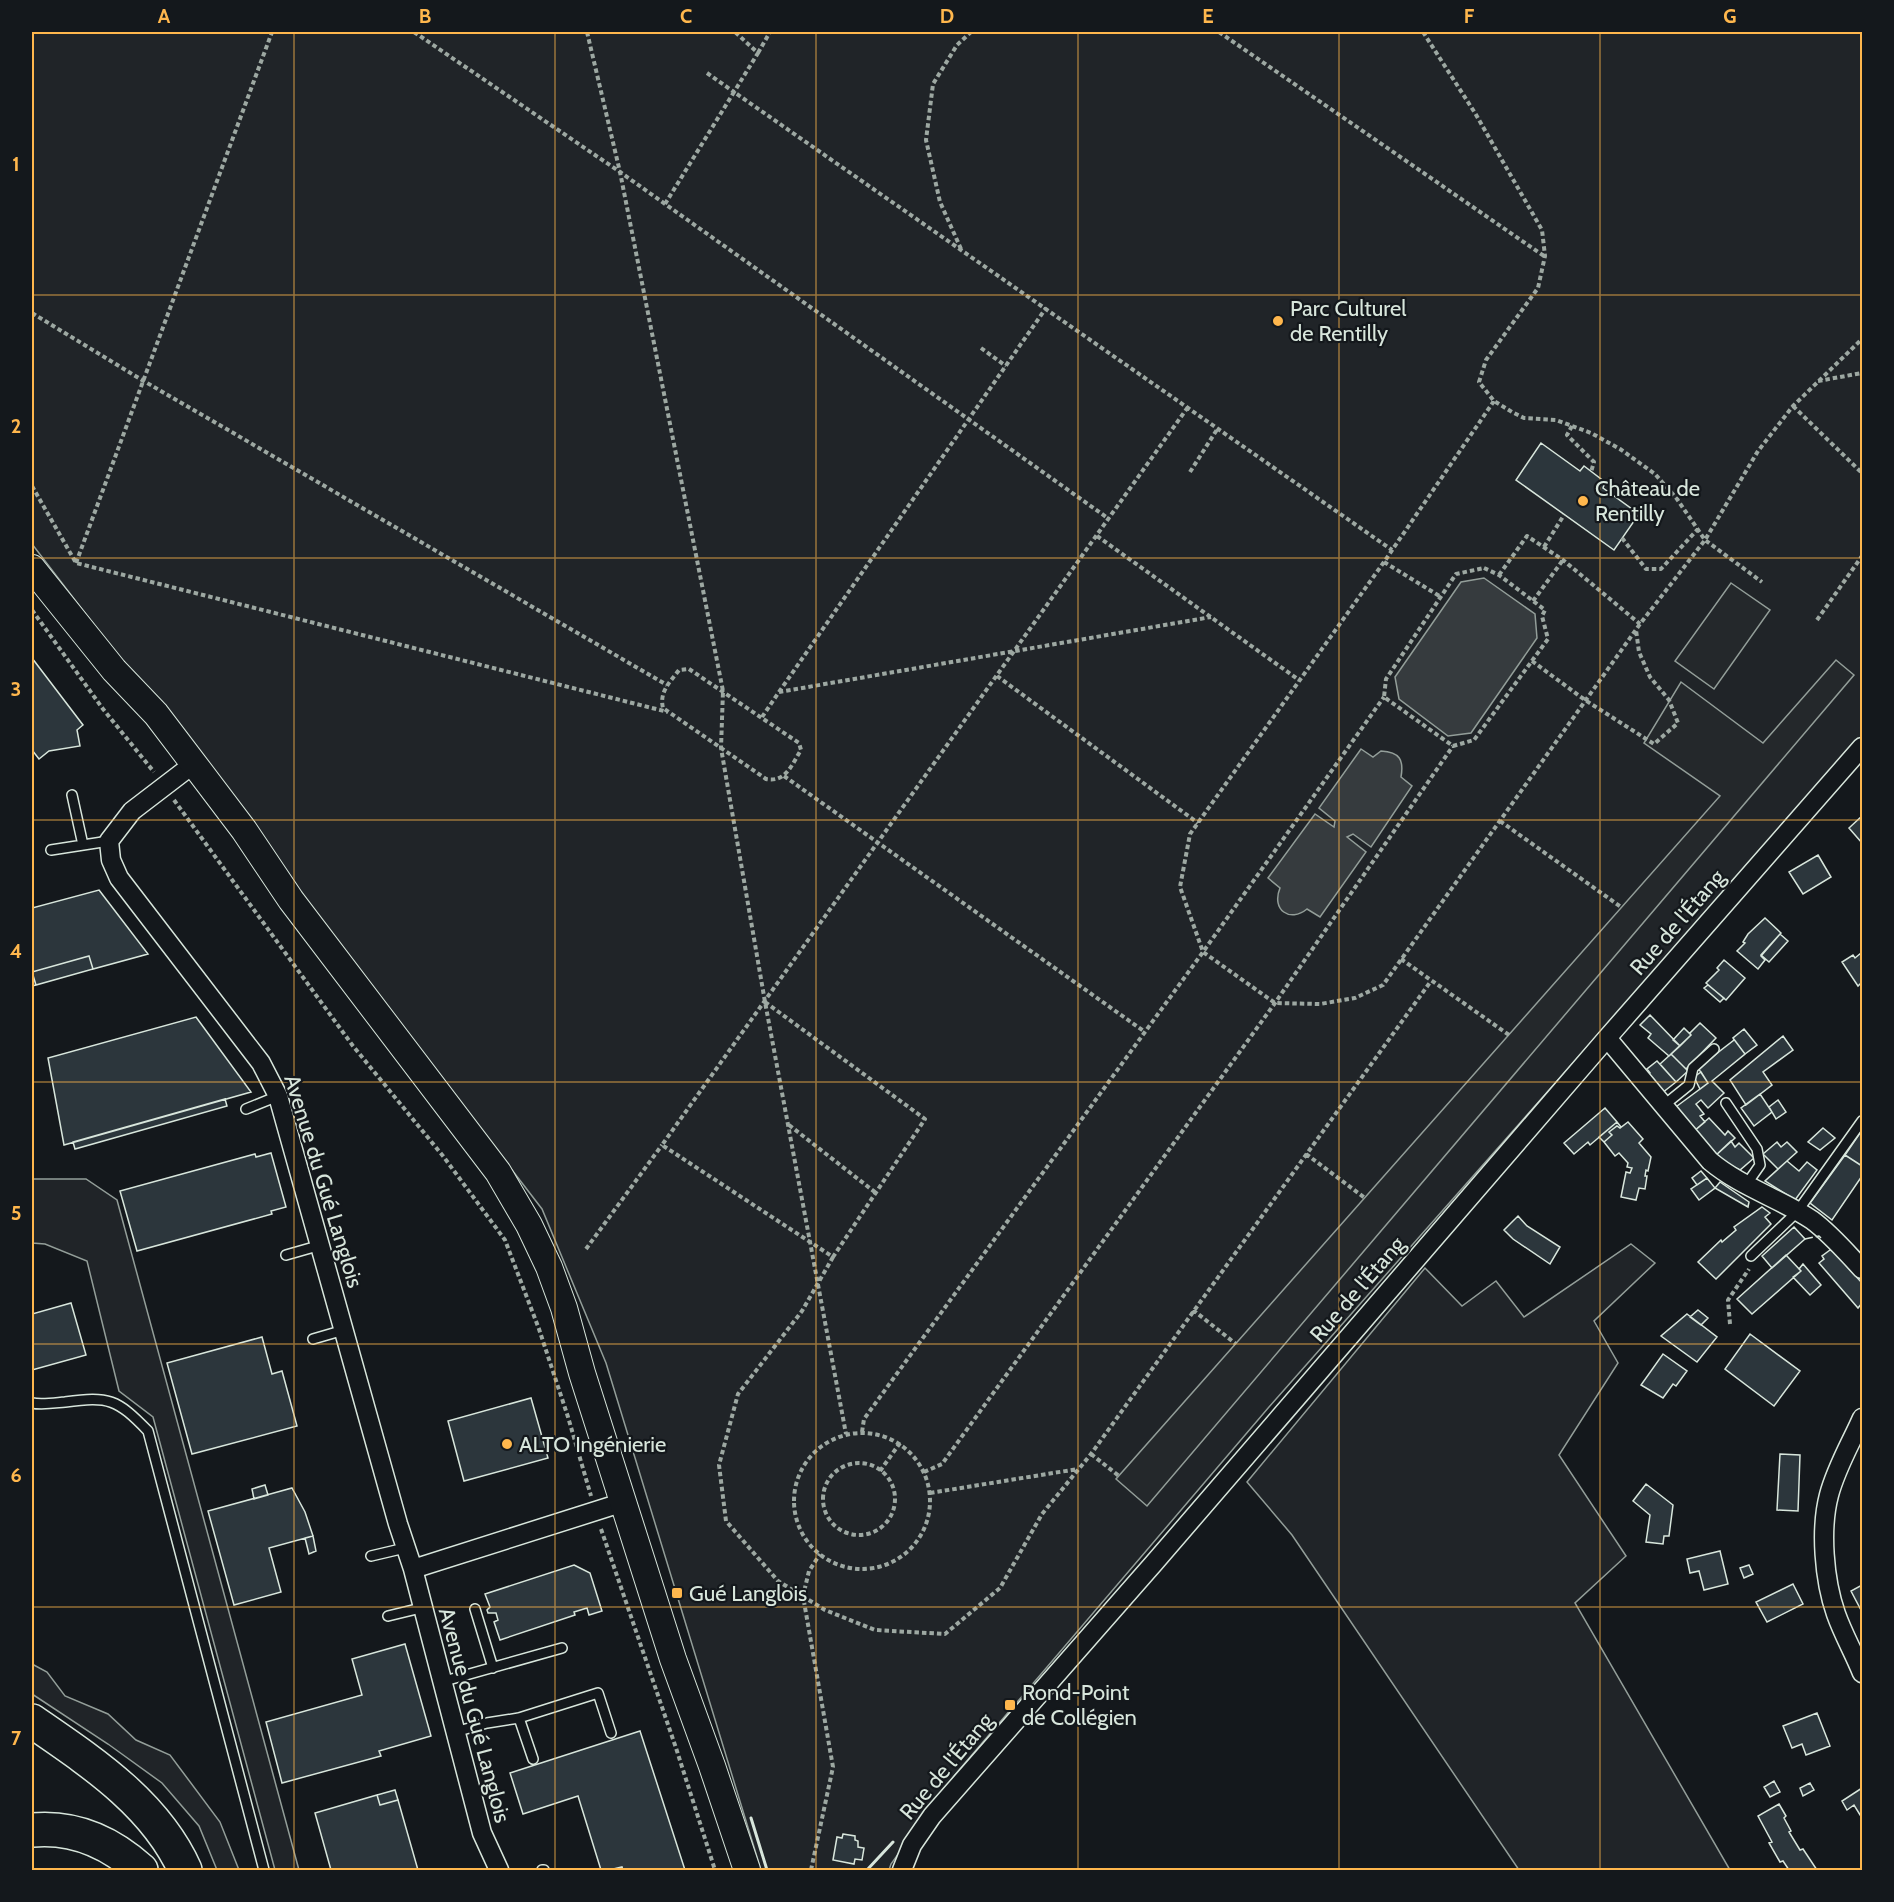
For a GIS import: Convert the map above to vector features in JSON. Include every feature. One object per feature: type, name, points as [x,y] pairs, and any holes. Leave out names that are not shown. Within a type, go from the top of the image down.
[{"type":"highway","points":[[32,1721],[84,1756],[112,1778],[140,1805],[166,1838],[185,1870]]},
{"type":"highway","points":[[32,1830],[71,1832],[94,1839],[120,1852],[141,1870]]},
{"type":"main road","points":[[32,568],[114,670],[156,714],[244,830],[291,900],[498,1172],[529,1225],[549,1267],[564,1308],[582,1374],[673,1659],[747,1870]]},
{"type":"main road","points":[[114,670],[146,721],[174,779],[235,836],[291,900]]},
{"type":"street","name":"Rue de l'Étang","points":[[902,1870],[912,1845],[932,1816],[1154,1563],[1607,1038],[1863,747]]},
{"type":"street","points":[[109,841],[132,811],[174,779]]},
{"type":"street","name":"Avenue du Gué Langlois","points":[[109,841],[111,860],[118,878],[261,1063],[278,1095],[405,1548],[413,1569],[421,1608],[482,1833],[499,1870]]},
{"type":"street","points":[[1607,1038],[1710,1161],[1724,1173],[1811,1219],[1830,1234],[1863,1269]]},
{"type":"street","points":[[1863,1418],[1829,1495],[1825,1515],[1824,1544],[1835,1612],[1863,1673]]},
{"type":"street","points":[[413,1569],[624,1502]]},
{"type":"lane","points":[[72,795],[83,844]]},
{"type":"lane","points":[[51,850],[109,841]]},
{"type":"lane","points":[[1663,1106],[1689,1085],[1693,1068],[1714,1049]]},
{"type":"lane","points":[[246,1109],[278,1095]]},
{"type":"lane","points":[[1726,1103],[1757,1149],[1760,1165],[1746,1185]]},
{"type":"lane","points":[[1751,1256],[1797,1212],[1863,1121]]},
{"type":"lane","points":[[286,1255],[321,1245]]},
{"type":"lane","points":[[313,1339],[344,1330]]},
{"type":"lane","points":[[32,1403],[95,1398],[118,1404],[131,1413],[148,1431],[264,1870]]},
{"type":"lane","points":[[371,1556],[405,1548]]},
{"type":"lane","points":[[388,1616],[421,1608]]},
{"type":"lane","points":[[475,1609],[493,1668]]},
{"type":"lane","points":[[441,1682],[562,1647]]},
{"type":"lane","points":[[455,1732],[487,1723],[519,1718],[598,1693],[611,1733]]},
{"type":"lane","points":[[519,1718],[533,1759]]},
{"type":"path","points":[[76,563],[272,32]]},
{"type":"path","points":[[414,32],[620,172],[1109,519]]},
{"type":"path","points":[[587,32],[620,172],[723,691],[721,748],[765,1002],[846,1434]]},
{"type":"path","points":[[735,32],[758,53]]},
{"type":"path","points":[[665,204],[770,32]]},
{"type":"path","points":[[961,249],[940,202],[926,140],[933,84],[957,45],[972,32]]},
{"type":"path","points":[[1219,32],[1545,256]]},
{"type":"path","points":[[1423,32],[1474,113],[1542,230],[1545,256],[1538,288],[1486,360],[1479,382],[1494,401],[1524,418],[1556,420],[1591,433],[1620,449],[1655,474],[1677,499],[1705,540],[1762,582]]},
{"type":"path","points":[[707,73],[1392,550]]},
{"type":"path","points":[[762,717],[1046,308]]},
{"type":"path","points":[[32,314],[142,381],[667,686]]},
{"type":"path","points":[[1494,401],[1384,562],[1190,834],[1180,887],[1203,952],[1275,1003],[1320,1004],[1355,998],[1383,985],[1585,700],[1705,540],[1758,451],[1792,406],[1863,339]]},
{"type":"path","points":[[981,348],[1006,366]]},
{"type":"path","points":[[1817,381],[1863,373]]},
{"type":"path","points":[[1792,406],[1863,473]]},
{"type":"path","points":[[586,1249],[1188,408]]},
{"type":"path","points":[[1572,426],[1567,435],[1594,462],[1592,472]]},
{"type":"path","points":[[1190,472],[1218,428]]},
{"type":"path","points":[[32,486],[76,563],[668,712]]},
{"type":"path","points":[[1544,547],[1564,514]]},
{"type":"path","points":[[1622,538],[1646,569],[1661,569],[1698,529]]},
{"type":"path","points":[[1097,536],[1300,680]]},
{"type":"path","points":[[1499,575],[1527,536],[1563,560],[1640,624]]},
{"type":"path","points":[[1817,620],[1863,556]]},
{"type":"path","points":[[1533,602],[1563,560]]},
{"type":"path","points":[[1384,562],[1441,597]]},
{"type":"path","points":[[861,1432],[864,1419],[1203,952],[1384,697],[1386,679],[1456,574],[1484,568],[1499,575],[1545,610],[1542,616],[1548,639],[1474,741],[1454,746],[1275,1003],[942,1464],[924,1472]]},
{"type":"path","points":[[32,610],[103,709],[174,779],[353,1046],[444,1156],[505,1240],[539,1329],[568,1417],[595,1511],[715,1870]]},
{"type":"path","points":[[779,692],[1211,617]]},
{"type":"path","points":[[1532,661],[1585,700],[1654,744],[1678,723],[1669,700],[1646,669],[1639,652],[1636,630]]},
{"type":"path","points":[[689,669],[723,691],[799,743],[801,750],[784,776],[775,781],[766,779],[663,708],[663,691],[679,670],[689,669]]},
{"type":"path","points":[[997,676],[1198,823]]},
{"type":"path","points":[[1384,697],[1454,746]]},
{"type":"path","points":[[784,776],[1144,1032]]},
{"type":"path","points":[[1500,821],[1621,907]]},
{"type":"path","points":[[1401,959],[1509,1035]]},
{"type":"path","points":[[765,1002],[925,1119],[833,1257],[801,1311],[738,1394],[719,1465],[726,1521],[778,1581],[825,1610],[875,1630],[945,1634],[1000,1588],[1042,1514],[1091,1454],[1431,981]]},
{"type":"path","points":[[788,1125],[876,1193]]},
{"type":"path","points":[[662,1145],[833,1257]]},
{"type":"path","points":[[1306,1154],[1365,1198]]},
{"type":"path","points":[[1730,1324],[1728,1300],[1749,1270],[1751,1256]]},
{"type":"path","points":[[1193,1310],[1236,1344]]},
{"type":"path","points":[[861,1432],[882,1435],[900,1443],[915,1456],[924,1472],[930,1493],[930,1513],[924,1532],[912,1548],[894,1562],[873,1569],[850,1569],[828,1562],[811,1547],[798,1528],[793,1507],[795,1484],[804,1463],[819,1447],[846,1434],[861,1432]]},
{"type":"path","points":[[880,1471],[900,1443]]},
{"type":"path","points":[[1091,1454],[1119,1476]]},
{"type":"path","points":[[854,1463],[865,1464],[880,1471],[892,1485],[895,1496],[894,1508],[889,1519],[881,1528],[858,1535],[847,1533],[836,1527],[828,1518],[823,1496],[826,1484],[833,1474],[842,1467],[854,1463]]},
{"type":"path","points":[[930,1493],[1078,1469]]},
{"type":"path","points":[[811,1870],[833,1767],[803,1596],[809,1571],[820,1554]]},
{"type":"shaded area","points":[[32,32],[1862,32],[1862,736],[1269,1407],[954,1776],[889,1870],[761,1870],[606,1363],[542,1209],[32,544]]},
{"type":"shaded area","points":[[1484,578],[1535,614],[1537,638],[1471,733],[1448,736],[1399,699],[1395,677],[1461,582]]},
{"type":"shaded area","points":[[1731,583],[1770,610],[1714,689],[1675,661]]},
{"type":"shaded area","points":[[1836,660],[1854,675],[1147,1506],[1116,1479],[1720,796],[1644,743],[1681,682],[1763,743]]},
{"type":"shaded area","points":[[1361,749],[1373,757],[1381,751],[1396,755],[1402,766],[1401,777],[1412,786],[1371,847],[1353,834],[1347,837],[1366,852],[1320,917],[1307,909],[1294,915],[1284,912],[1278,903],[1280,888],[1268,878],[1315,814],[1334,827],[1335,821],[1319,808]]},
{"type":"shaded area","points":[[32,1179],[86,1179],[117,1200],[299,1870],[275,1870],[153,1417],[119,1391],[87,1261],[45,1244],[32,1243]]},
{"type":"shaded area","points":[[1631,1244],[1655,1263],[1594,1321],[1618,1363],[1559,1455],[1626,1556],[1575,1603],[1730,1870],[1519,1870],[1292,1535],[1247,1482],[1425,1268],[1462,1306],[1496,1281],[1524,1317]]},
{"type":"shaded area","points":[[32,1664],[47,1672],[65,1696],[108,1714],[136,1740],[170,1755],[220,1822],[239,1870],[217,1870],[199,1826],[162,1783],[32,1694]]},
{"type":"building","name":"Château de Rentilly","points":[[1541,443],[1580,471],[1584,466],[1605,482],[1603,488],[1639,514],[1614,550],[1516,480]]},
{"type":"building","points":[[32,658],[83,725],[77,730],[80,746],[49,751],[39,759],[32,750]]},
{"type":"building","points":[[1862,816],[1862,843],[1849,828]]},
{"type":"building","points":[[1818,855],[1831,877],[1803,894],[1789,872]]},
{"type":"building","points":[[99,890],[148,954],[93,969],[89,956],[32,972],[32,908]]},
{"type":"building","points":[[1765,918],[1781,933],[1761,956],[1765,960],[1758,969],[1737,951],[1745,943],[1743,942],[1748,934]]},
{"type":"building","points":[[1780,934],[1788,941],[1769,962],[1761,955]]},
{"type":"building","points":[[1861,953],[1862,982],[1858,986],[1842,962],[1853,955],[1855,958]]},
{"type":"building","points":[[89,956],[93,969],[36,985],[32,972]]},
{"type":"building","points":[[1724,960],[1745,978],[1726,1000],[1706,983],[1719,970],[1717,968]]},
{"type":"building","points":[[32,972],[36,985],[32,986]]},
{"type":"building","points":[[1708,985],[1724,998],[1720,1002],[1704,988]]},
{"type":"building","points":[[1650,1015],[1680,1046],[1669,1056],[1648,1038],[1651,1034],[1640,1025]]},
{"type":"building","points":[[196,1017],[251,1092],[64,1145],[48,1058]]},
{"type":"building","points":[[1700,1023],[1716,1038],[1686,1069],[1671,1054]]},
{"type":"building","points":[[1684,1028],[1691,1035],[1680,1046],[1673,1040]]},
{"type":"building","points":[[1744,1029],[1757,1045],[1745,1054],[1733,1038]]},
{"type":"building","points":[[1783,1036],[1793,1050],[1763,1072],[1772,1085],[1746,1105],[1730,1080]]},
{"type":"building","points":[[1733,1038],[1745,1054],[1712,1081],[1724,1093],[1708,1108],[1701,1100],[1696,1104],[1704,1114],[1700,1116],[1705,1122],[1693,1132],[1673,1109],[1708,1083],[1698,1068],[1734,1040]]},
{"type":"building","points":[[1671,1054],[1688,1071],[1676,1082],[1660,1064]]},
{"type":"building","points":[[1657,1061],[1676,1082],[1662,1093],[1647,1076],[1650,1073],[1647,1069]]},
{"type":"building","points":[[1701,1072],[1708,1083],[1700,1089],[1694,1077]]},
{"type":"building","points":[[1760,1094],[1772,1112],[1754,1126],[1741,1108]]},
{"type":"building","points":[[225,1099],[227,1106],[75,1149],[73,1142]]},
{"type":"building","points":[[1778,1100],[1786,1112],[1776,1119],[1769,1107]]},
{"type":"building","points":[[1605,1108],[1617,1122],[1590,1145],[1588,1142],[1574,1154],[1564,1143]]},
{"type":"building","points":[[1709,1118],[1725,1135],[1728,1131],[1735,1138],[1714,1157],[1693,1132]]},
{"type":"building","points":[[1617,1122],[1621,1127],[1617,1126],[1609,1132],[1612,1135],[1604,1142],[1599,1137]]},
{"type":"building","points":[[1628,1122],[1643,1139],[1639,1143],[1651,1157],[1648,1171],[1646,1170],[1645,1189],[1639,1188],[1636,1200],[1621,1197],[1626,1172],[1630,1173],[1632,1168],[1627,1167],[1628,1163],[1619,1153],[1615,1156],[1604,1142],[1612,1135],[1609,1132]]},
{"type":"building","points":[[1823,1128],[1835,1138],[1820,1150],[1808,1142]]},
{"type":"building","points":[[1862,1130],[1862,1166],[1845,1155]]},
{"type":"building","points":[[1731,1141],[1735,1147],[1739,1143],[1754,1158],[1740,1170],[1714,1157]]},
{"type":"building","points":[[1777,1142],[1781,1147],[1787,1142],[1797,1152],[1778,1169],[1763,1154]]},
{"type":"building","points":[[271,1153],[286,1207],[271,1211],[272,1214],[137,1251],[120,1191],[255,1154],[256,1157]]},
{"type":"building","points":[[1845,1155],[1862,1166],[1862,1176],[1832,1220],[1810,1203]]},
{"type":"building","points":[[1787,1161],[1799,1171],[1807,1162],[1817,1170],[1795,1200],[1765,1181]]},
{"type":"building","points":[[1701,1171],[1707,1178],[1697,1185],[1692,1178]]},
{"type":"building","points":[[1707,1178],[1715,1188],[1699,1200],[1691,1189]]},
{"type":"building","points":[[1720,1182],[1749,1202],[1748,1207],[1715,1188]]},
{"type":"building","points":[[1762,1207],[1770,1213],[1765,1217],[1771,1224],[1716,1279],[1698,1262],[1721,1240],[1722,1242],[1736,1230],[1734,1227]]},
{"type":"building","points":[[1518,1216],[1527,1226],[1560,1247],[1550,1264],[1513,1239],[1504,1230]]},
{"type":"building","points":[[1794,1227],[1805,1239],[1772,1268],[1762,1256]]},
{"type":"building","points":[[1830,1250],[1862,1283],[1862,1303],[1858,1308],[1819,1263],[1824,1259],[1822,1256]]},
{"type":"building","points":[[1786,1255],[1801,1271],[1752,1314],[1737,1299]]},
{"type":"building","points":[[1803,1264],[1821,1285],[1810,1295],[1793,1277],[1801,1271],[1799,1269]]},
{"type":"building","points":[[71,1303],[86,1355],[32,1370],[32,1314]]},
{"type":"building","points":[[1698,1310],[1708,1318],[1701,1325],[1690,1317]]},
{"type":"building","points":[[1687,1314],[1717,1337],[1697,1362],[1661,1336]]},
{"type":"building","points":[[1750,1334],[1800,1371],[1774,1406],[1725,1369]]},
{"type":"building","points":[[262,1337],[272,1374],[282,1371],[297,1426],[192,1454],[167,1363]]},
{"type":"building","points":[[1663,1354],[1687,1371],[1676,1386],[1673,1384],[1663,1398],[1641,1385]]},
{"type":"building","points":[[531,1398],[548,1458],[464,1481],[448,1421]]},
{"type":"building","points":[[1780,1454],[1800,1455],[1798,1511],[1777,1510]]},
{"type":"building","points":[[1646,1484],[1673,1505],[1669,1536],[1664,1536],[1663,1544],[1646,1542],[1650,1515],[1633,1501]]},
{"type":"building","points":[[265,1485],[268,1495],[254,1499],[252,1489]]},
{"type":"building","points":[[292,1488],[305,1512],[313,1536],[269,1548],[281,1592],[234,1605],[208,1511]]},
{"type":"building","points":[[313,1536],[316,1551],[309,1554],[305,1538]]},
{"type":"building","points":[[1720,1551],[1728,1584],[1704,1590],[1699,1571],[1690,1573],[1687,1559]]},
{"type":"building","points":[[574,1565],[590,1573],[602,1611],[589,1615],[587,1608],[574,1612],[575,1615],[500,1640],[494,1622],[498,1620],[496,1613],[488,1613],[487,1610],[490,1607],[485,1594]]},
{"type":"building","points":[[1749,1565],[1753,1574],[1744,1578],[1740,1568]]},
{"type":"building","points":[[1793,1584],[1803,1604],[1767,1622],[1756,1602]]},
{"type":"building","points":[[1862,1585],[1862,1612],[1851,1591]]},
{"type":"building","points":[[405,1644],[431,1736],[379,1751],[381,1756],[282,1783],[266,1722],[362,1695],[352,1659]]},
{"type":"building","points":[[1817,1713],[1830,1746],[1806,1755],[1802,1744],[1792,1748],[1783,1726]]},
{"type":"building","points":[[640,1731],[685,1870],[623,1870],[622,1867],[601,1870],[578,1796],[523,1814],[510,1773]]},
{"type":"building","points":[[1774,1781],[1780,1792],[1770,1797],[1764,1787]]},
{"type":"building","points":[[1810,1783],[1814,1790],[1803,1796],[1800,1788]]},
{"type":"building","points":[[1862,1788],[1862,1818],[1854,1805],[1847,1810],[1842,1801]]},
{"type":"building","points":[[395,1790],[398,1800],[380,1805],[377,1795]]},
{"type":"building","points":[[377,1795],[380,1805],[398,1800],[418,1870],[331,1870],[315,1813]]},
{"type":"building","points":[[1779,1804],[1786,1816],[1784,1818],[1791,1831],[1789,1832],[1800,1850],[1803,1849],[1817,1870],[1789,1870],[1783,1861],[1780,1862],[1769,1843],[1772,1842],[1758,1816]]},
{"type":"building","points":[[843,1834],[855,1836],[858,1847],[864,1848],[862,1860],[855,1859],[854,1864],[833,1860],[837,1837],[842,1838]]},
{"type":"fence","points":[[1805,1239],[1819,1236],[1821,1238]]},
{"type":"wall","points":[[751,1818],[767,1870]]},
{"type":"wall","points":[[867,1870],[893,1842]]},
{"type":"place","name":"Parc Culturel de Rentilly","points":[[1278,321]]},
{"type":"place","name":"Château de Rentilly","points":[[1583,501]]},
{"type":"place","name":"ALTO Ingénierie","points":[[507,1444]]},
{"type":"place","name":"Gué Langlois","points":[[677,1593]]},
{"type":"place","name":"Rond-Point de Collégien","points":[[1010,1705]]}]
